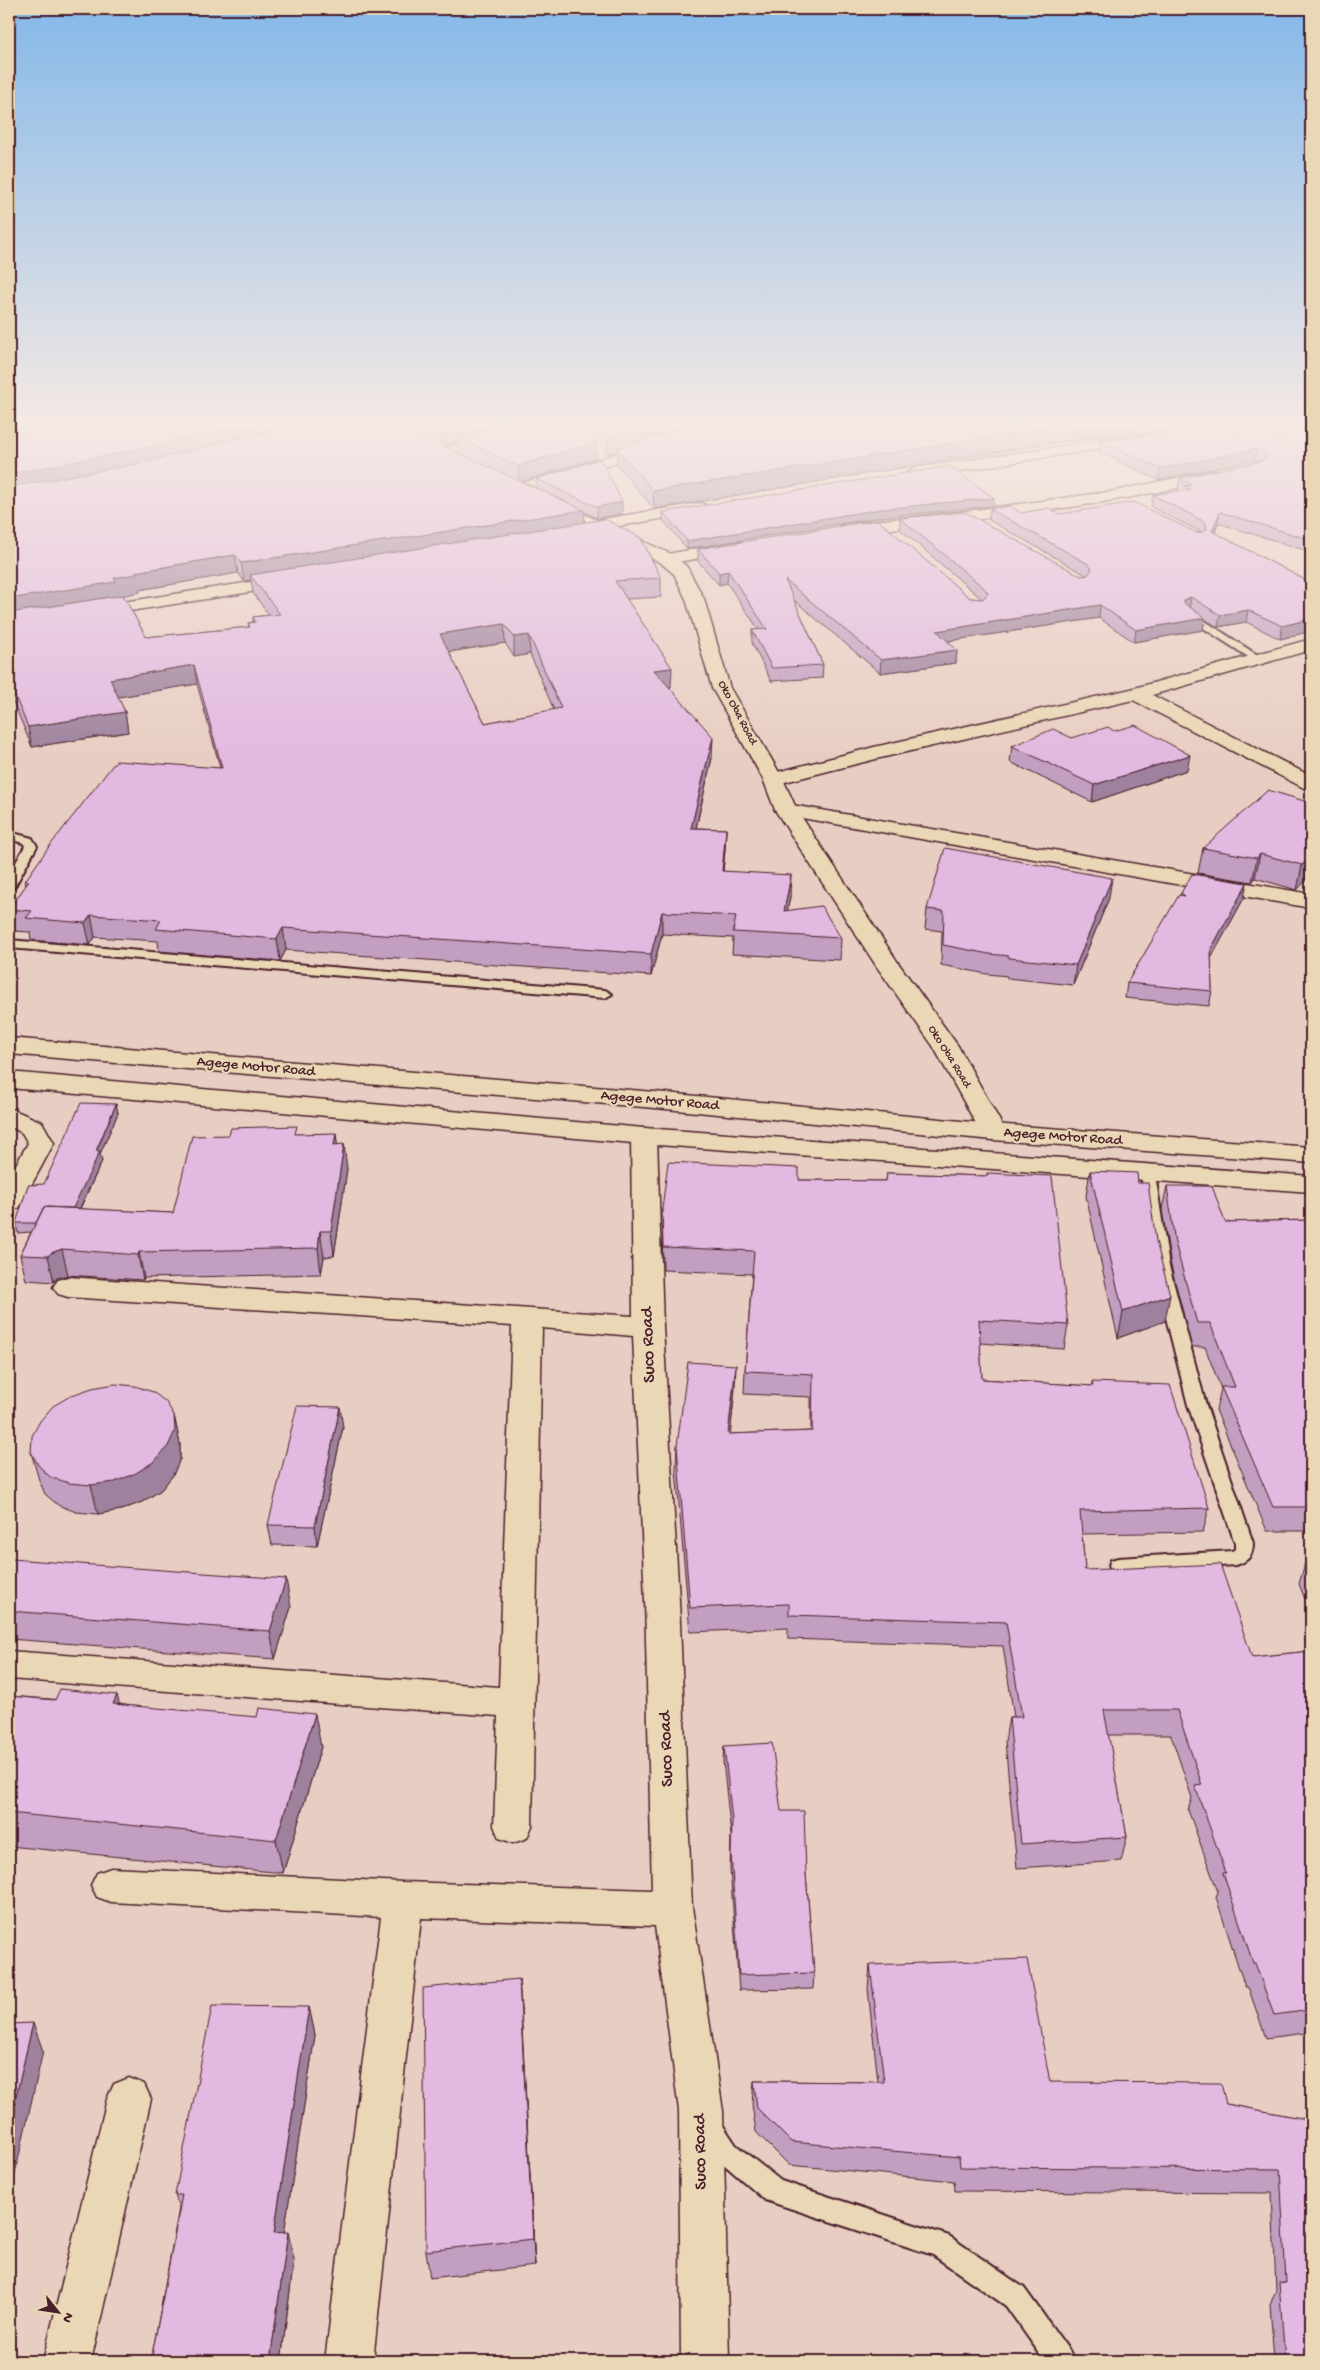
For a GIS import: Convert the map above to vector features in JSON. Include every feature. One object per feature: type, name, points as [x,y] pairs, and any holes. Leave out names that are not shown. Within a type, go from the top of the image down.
[{"type":"street","name":"Oko Oba Road","points":[[624,538],[667,558],[681,571],[695,599],[721,688],[773,779],[786,810],[889,967],[945,1046],[993,1132]]},
{"type":"street","points":[[897,538],[903,543]]},
{"type":"street","points":[[667,558],[751,544]]},
{"type":"street","points":[[77,614],[303,578]]},
{"type":"street","points":[[773,779],[874,752],[1135,694],[1311,644]]},
{"type":"street","points":[[1135,694],[1311,784]]},
{"type":"street","points":[[786,810],[1311,901]]},
{"type":"street","name":"Agege Motor Road","points":[[9,1046],[655,1100],[993,1132],[1311,1155]]},
{"type":"street","name":"Agege Motor Road","points":[[9,1080],[644,1136],[1148,1174],[1207,1175],[1311,1184]]},
{"type":"street","points":[[9,1116],[33,1128],[41,1143],[9,1202]]},
{"type":"street","name":"Suco Road","points":[[644,1136],[648,1327],[662,1600],[673,1909],[701,2112],[705,2361]]},
{"type":"street","points":[[68,1287],[527,1317],[648,1327]]},
{"type":"street","points":[[513,1826],[527,1317]]},
{"type":"street","points":[[9,1665],[516,1703]]},
{"type":"street","points":[[111,1885],[403,1900],[673,1909]]},
{"type":"street","points":[[349,2361],[403,1900]]},
{"type":"street","points":[[67,2361],[129,2099]]},
{"type":"lane","points":[[1188,614],[1260,660]]},
{"type":"lane","points":[[9,836],[28,840],[31,846],[9,886]]},
{"type":"lane","points":[[9,944],[606,994]]},
{"type":"lane","points":[[1118,1565],[1236,1558],[1244,1552],[1244,1543],[1197,1405],[1168,1294],[1161,1266],[1148,1174]]},
{"type":"lane","points":[[701,2112],[728,2152],[774,2192],[940,2246],[1015,2297],[1061,2361]]},
{"type":"building","points":[[9,538],[405,538],[241,563],[235,555],[135,572],[137,574],[114,578],[116,582],[9,599]]},
{"type":"building","points":[[487,538],[641,538],[661,578],[615,581],[672,668],[654,670],[713,737],[691,828],[726,829],[722,871],[791,875],[784,911],[821,906],[841,938],[733,932],[736,916],[662,912],[651,954],[283,928],[277,939],[156,929],[161,920],[91,915],[85,923],[26,918],[32,911],[9,909],[29,881],[25,881],[48,848],[116,761],[222,768],[194,665],[110,679],[125,712],[28,727],[9,682],[9,613],[123,595],[146,637],[250,627],[248,623],[255,622],[253,617],[280,614],[250,575]],"holes":[[[504,624],[514,637],[529,635],[561,708],[485,723],[440,634]]]},
{"type":"building","points":[[684,538],[708,538],[687,541]]},
{"type":"building","points":[[769,538],[899,538],[970,598],[983,599],[988,593],[984,588],[924,538],[1011,538],[1081,576],[1088,575],[1092,569],[1088,564],[1041,538],[1225,538],[1311,583],[1311,619],[1282,626],[1248,610],[1220,615],[1191,597],[1184,600],[1184,603],[1205,618],[1136,630],[1100,605],[937,631],[957,650],[881,660],[785,580],[823,665],[772,668],[752,630],[767,629],[728,571],[719,573],[698,549]]},
{"type":"building","points":[[1135,725],[1190,755],[1094,785],[1012,746],[1053,729],[1072,738],[1108,727],[1114,731]]},
{"type":"building","points":[[1268,790],[1311,803],[1311,857],[1302,865],[1260,854],[1257,858],[1203,848]]},
{"type":"building","points":[[945,848],[1112,878],[1076,965],[1009,958],[1009,956],[943,945],[944,911],[927,909]]},
{"type":"building","points":[[1192,874],[1247,883],[1211,949],[1212,991],[1127,983],[1179,895],[1185,896],[1181,893]]},
{"type":"building","points":[[81,1103],[116,1104],[96,1151],[100,1151],[73,1208],[44,1207],[36,1223],[16,1223],[28,1185],[44,1184]]},
{"type":"building","points":[[297,1126],[295,1134],[336,1133],[334,1145],[344,1144],[331,1231],[320,1231],[318,1248],[139,1252],[138,1255],[62,1249],[48,1256],[20,1255],[44,1207],[173,1213],[192,1136],[229,1135],[231,1128]]},
{"type":"building","points":[[668,1162],[799,1168],[799,1180],[886,1181],[887,1173],[988,1176],[987,1173],[1052,1176],[1068,1325],[979,1320],[982,1379],[1093,1386],[1092,1382],[1170,1385],[1209,1508],[1080,1511],[1085,1570],[1220,1564],[1252,1657],[1311,1651],[1311,2010],[1274,2015],[1255,1963],[1253,1963],[1223,1873],[1226,1873],[1195,1786],[1202,1785],[1177,1710],[1104,1710],[1127,1837],[1021,1844],[1009,1717],[1022,1717],[1006,1622],[789,1615],[789,1604],[690,1608],[677,1446],[688,1362],[736,1365],[728,1434],[812,1431],[813,1374],[745,1371],[754,1251],[663,1247],[662,1209]]},
{"type":"building","points":[[1090,1171],[1137,1173],[1138,1183],[1148,1183],[1156,1241],[1170,1295],[1123,1312]]},
{"type":"building","points":[[1167,1186],[1212,1186],[1225,1222],[1311,1220],[1311,1507],[1273,1507],[1221,1387],[1235,1387],[1210,1323],[1197,1323],[1175,1243]]},
{"type":"building","points":[[115,1384],[135,1386],[153,1392],[166,1402],[174,1415],[175,1431],[168,1446],[155,1461],[136,1473],[115,1482],[91,1485],[69,1483],[50,1477],[38,1465],[31,1452],[32,1436],[40,1421],[53,1406],[72,1395],[92,1388]]},
{"type":"building","points":[[297,1406],[340,1407],[315,1526],[268,1525]]},
{"type":"building","points":[[12,1559],[286,1579],[270,1631],[9,1611],[9,1561]]},
{"type":"building","points":[[1306,1560],[1311,1560],[1311,1573]]},
{"type":"building","points":[[60,1689],[117,1695],[113,1704],[257,1717],[259,1708],[315,1714],[276,1840],[9,1813],[9,1696],[55,1700]]},
{"type":"building","points":[[772,1743],[781,1811],[804,1811],[806,1874],[814,1973],[739,1975],[731,1854],[732,1820],[724,1746]]},
{"type":"building","points":[[1027,1959],[1050,2082],[1221,2083],[1226,2104],[1311,2120],[1311,2361],[1285,2361],[1279,2282],[1286,2283],[1280,2169],[960,2167],[959,2157],[791,2142],[757,2108],[754,2081],[884,2082],[870,1965]]},
{"type":"building","points":[[519,1979],[533,2239],[426,2251],[423,1988]]},
{"type":"building","points":[[212,2006],[309,2007],[274,2233],[288,2232],[270,2361],[151,2361],[182,2195],[175,2195]]},
{"type":"building","points":[[33,2023],[9,2126],[9,2024]]},
{"type":"building","points":[[980,2355],[981,2361],[814,2361],[890,2356]]}]
